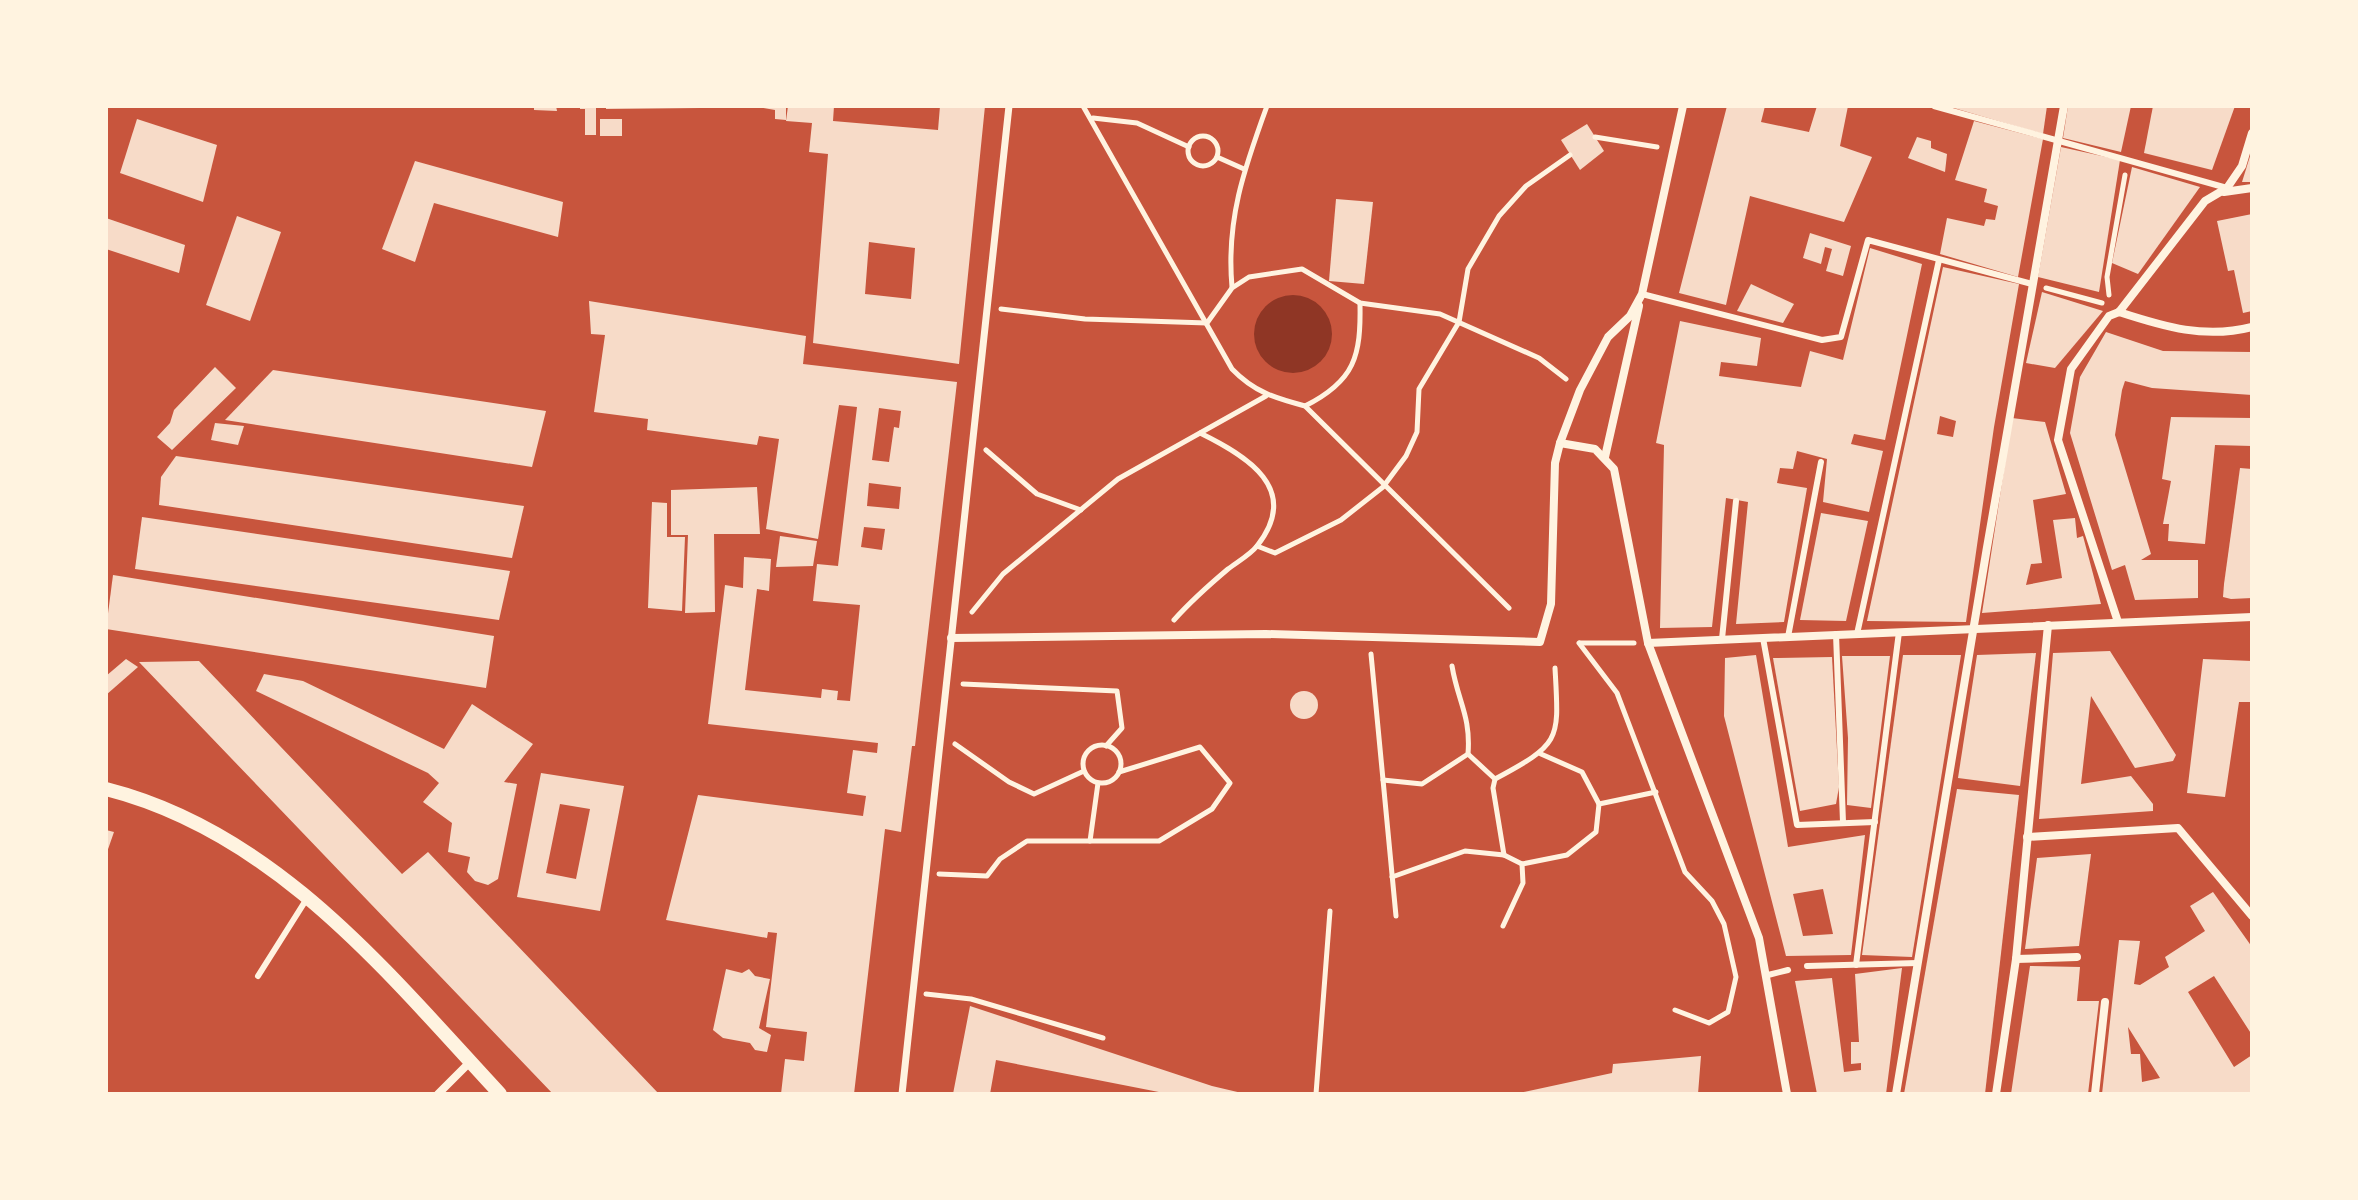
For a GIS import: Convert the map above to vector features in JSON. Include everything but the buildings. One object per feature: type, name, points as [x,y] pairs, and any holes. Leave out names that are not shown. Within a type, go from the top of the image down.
[{"type":"street","points":[[902,1094],[1009,106]]},
{"type":"street","points":[[1605,457],[1683,106]]},
{"type":"street","points":[[1896,1094],[1976,628],[2003,436],[2064,106]]},
{"type":"street","points":[[2225,190],[2242,166],[2252,133]]},
{"type":"street","points":[[2118,622],[2058,440],[2071,369],[2109,316],[2119,312],[2205,201],[2225,190],[2252,188]]},
{"type":"street","points":[[951,638],[1160,635],[1540,642],[1551,604],[1555,463],[1560,443],[1580,390],[1608,337],[1630,316],[1642,294]]},
{"type":"street","points":[[2119,312],[2172,329],[2223,334],[2252,327]]},
{"type":"street","points":[[1560,443],[1595,449],[1614,469],[1623,497],[1648,643],[1759,938],[1787,1094]]},
{"type":"street","points":[[1648,643],[2252,617]]},
{"type":"street","points":[[1996,1094],[2016,959],[2048,625]]},
{"type":"street","points":[[106,789],[176,812],[221,833],[308,897],[500,1094]]},
{"type":"street","points":[[2027,837],[2178,828],[2252,916]]},
{"type":"street","points":[[2016,959],[2077,957]]},
{"type":"street","points":[[2095,1094],[2105,1002]]},
{"type":"street","points":[[438,1094],[470,1062]]},
{"type":"lane","points":[[1934,106],[2127,158],[2225,190]]},
{"type":"lane","points":[[1642,294],[1822,340],[1841,337],[1868,240],[2032,284]]},
{"type":"lane","points":[[1857,634],[1939,260]]},
{"type":"lane","points":[[1788,637],[1821,462]]},
{"type":"lane","points":[[1722,639],[1736,501]]},
{"type":"lane","points":[[1856,965],[1899,632]]},
{"type":"lane","points":[[1836,634],[1843,822]]},
{"type":"lane","points":[[1763,638],[1797,825],[1875,822]]},
{"type":"lane","points":[[258,976],[308,897]]},
{"type":"lane","points":[[1807,966],[1918,963]]},
{"type":"lane","points":[[1768,975],[1788,970]]},
{"type":"path","points":[[1083,106],[1232,369],[1247,385],[1266,396],[1305,406],[1383,487],[1509,608]]},
{"type":"path","points":[[1232,288],[1229,246],[1244,169],[1267,106]]},
{"type":"path","points":[[1092,118],[1137,123],[1189,147]]},
{"type":"path","points":[[1198,137],[1208,137],[1215,143],[1217,157],[1206,166],[1196,164],[1189,157],[1189,147],[1198,137]]},
{"type":"path","points":[[1595,137],[1674,149]]},
{"type":"path","points":[[1257,546],[1275,553],[1341,520],[1383,487],[1406,456],[1417,432],[1419,389],[1443,343],[1459,322],[1468,269],[1499,216],[1526,186],[1570,155]]},
{"type":"path","points":[[1217,157],[1244,169]]},
{"type":"path","points":[[2032,284],[2110,305],[2107,277],[2127,158]]},
{"type":"path","points":[[1207,323],[1232,288],[1249,277],[1302,269],[1360,303],[1440,314],[1459,322],[1539,358],[1580,390]]},
{"type":"path","points":[[1305,406],[1332,392],[1353,366],[1361,341],[1360,303]]},
{"type":"path","points":[[987,307],[1085,319],[1207,323]]},
{"type":"path","points":[[951,638],[1003,574],[1118,479],[1266,396]]},
{"type":"path","points":[[1160,635],[1195,597],[1257,546],[1274,514],[1269,482],[1239,452],[1199,433]]},
{"type":"path","points":[[973,440],[1037,494],[1081,510]]},
{"type":"path","points":[[1369,637],[1396,916]]},
{"type":"path","points":[[1648,643],[1579,643],[1617,693],[1685,872],[1712,901],[1724,924],[1736,977],[1728,1012],[1709,1023],[1675,1010]]},
{"type":"path","points":[[1452,666],[1470,726],[1468,754]]},
{"type":"path","points":[[1504,855],[1493,788],[1495,779],[1541,754],[1558,725],[1555,668]]},
{"type":"path","points":[[946,683],[1117,691],[1122,728],[1106,746]]},
{"type":"path","points":[[941,735],[1009,782],[1034,794],[1084,771]]},
{"type":"path","points":[[1084,771],[1086,752],[1097,746],[1106,746],[1118,754],[1119,772]]},
{"type":"path","points":[[926,874],[987,876],[1000,859],[1027,841],[1159,841],[1212,809],[1230,783],[1200,747],[1119,772],[1111,781],[1098,783],[1084,771]]},
{"type":"path","points":[[1383,780],[1422,784],[1468,754]]},
{"type":"path","points":[[1468,754],[1495,779]]},
{"type":"path","points":[[1392,877],[1465,851],[1504,855],[1522,864],[1567,855],[1596,832],[1599,804],[1582,772],[1541,754]]},
{"type":"path","points":[[1090,841],[1098,783]]},
{"type":"path","points":[[1599,804],[1656,792]]},
{"type":"path","points":[[1503,926],[1523,883],[1522,864]]},
{"type":"path","points":[[1316,1094],[1330,911]]},
{"type":"path","points":[[913,993],[971,999],[1103,1038]]},
{"type":"shaded area","points":[[1285,295],[1301,295],[1315,301],[1326,312],[1332,334],[1326,356],[1315,367],[1301,373],[1285,373],[1271,367],[1260,356],[1254,342],[1254,326],[1260,312],[1271,301]]}]
